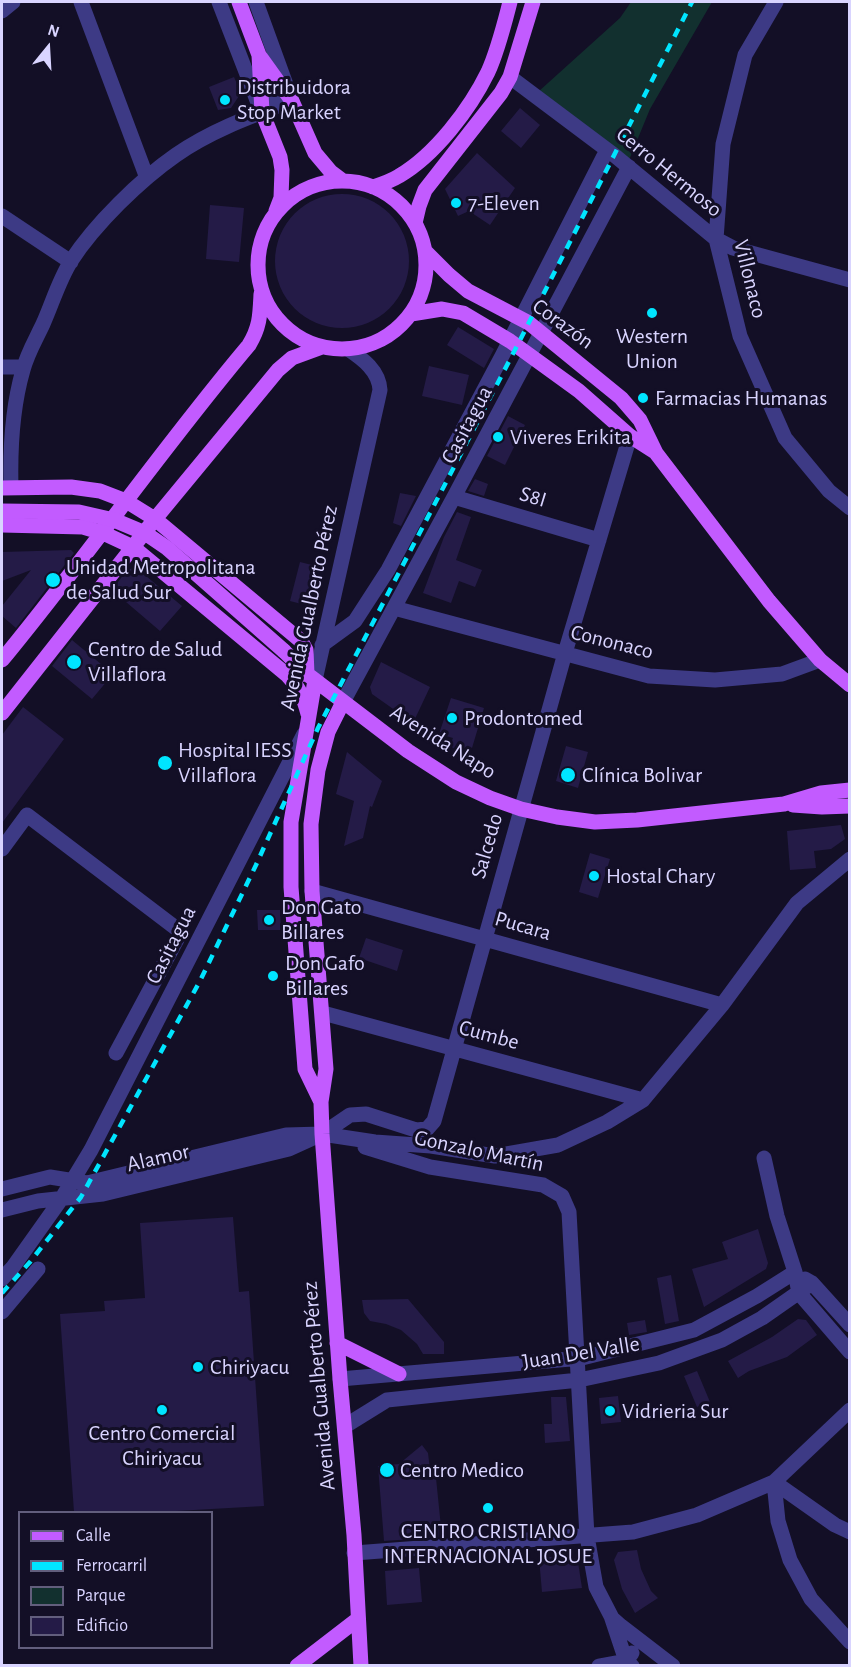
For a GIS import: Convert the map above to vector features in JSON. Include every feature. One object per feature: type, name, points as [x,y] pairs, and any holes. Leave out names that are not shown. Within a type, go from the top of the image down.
[{"type":"main road","points":[[2,660],[257,332],[260,322],[261,291],[257,270],[259,249],[265,229],[281,198],[282,170],[267,107],[259,55],[239,2]]},
{"type":"main road","points":[[374,187],[399,176],[424,157],[465,110],[489,70],[510,2]]},
{"type":"main road","points":[[415,223],[425,190],[489,111],[510,77],[533,2]]},
{"type":"main road","points":[[259,55],[292,101],[315,153],[331,172],[343,181]]},
{"type":"main road","points":[[261,291],[278,321],[291,332],[322,347],[348,349],[378,341],[392,333],[411,314],[421,295],[426,273],[425,251],[415,223],[397,202],[374,187],[343,181],[324,182],[306,188],[276,211]]},
{"type":"main road","name":"Corazón","points":[[425,251],[468,291],[542,333],[621,398],[640,420],[656,453],[769,601],[820,660],[849,685]]},
{"type":"main road","name":"Corazón","points":[[411,314],[442,309],[457,310],[510,341],[579,390],[630,436],[656,453]]},
{"type":"main road","points":[[2,712],[155,519],[285,363],[291,358],[322,347]]},
{"type":"main road","points":[[6,487],[71,487],[100,491],[126,501],[155,519],[301,642],[306,650],[311,677],[287,675]]},
{"type":"main road","name":"Avenida Napo","points":[[2,510],[79,512],[114,520],[144,533],[167,548],[311,677],[408,751],[456,782],[521,809],[557,818],[595,822],[637,820],[784,804],[821,793],[849,790]]},
{"type":"main road","points":[[2,525],[83,527],[134,547],[287,675],[297,686],[304,699],[308,714],[307,729]]},
{"type":"main road","name":"Avenida Gualberto Pérez","points":[[311,677],[307,729],[291,822],[291,887],[305,1069],[321,1102]]},
{"type":"main road","name":"Avenida Gualberto Pérez","points":[[343,702],[328,732],[318,770],[311,824],[312,891],[326,1069],[321,1102],[322,1134],[361,1665]]},
{"type":"main road","name":"Avenida Napo","points":[[784,804],[822,807],[849,806]]},
{"type":"main road","points":[[337,1343],[399,1374]]},
{"type":"main road","points":[[297,1665],[358,1619]]},
{"type":"street","points":[[2,11],[13,2]]},
{"type":"street","points":[[81,2],[147,178]]},
{"type":"street","points":[[219,2],[267,107]]},
{"type":"street","points":[[6,487],[17,390],[23,367],[71,262],[131,191],[176,155],[202,139],[267,107],[292,101],[256,2]]},
{"type":"street","name":"Villonaco","points":[[776,2],[745,55],[723,144],[716,239],[740,336],[785,438],[830,491],[849,508]]},
{"type":"street","name":"Cerro Hermoso","points":[[510,77],[630,167],[716,239],[733,248],[849,280]]},
{"type":"street","name":"Casitagua","points":[[322,645],[355,621],[388,570],[510,341],[607,150]]},
{"type":"street","name":"Casitagua","points":[[343,702],[630,167]]},
{"type":"street","points":[[2,216],[71,262]]},
{"type":"street","name":"Avenida Gualberto Pérez","points":[[311,677],[322,645],[380,390],[379,383],[369,366],[348,349]]},
{"type":"street","points":[[2,367],[23,367]]},
{"type":"street","name":"Salcedo","points":[[427,1129],[434,1121],[565,653],[630,436]]},
{"type":"street","name":"S8I","points":[[454,497],[599,540]]},
{"type":"street","name":"Cononaco","points":[[394,608],[649,676],[716,680],[782,674],[820,660]]},
{"type":"street","name":"Casitagua","points":[[2,1279],[62,1198],[91,1150],[307,729]]},
{"type":"street","points":[[2,849],[27,815],[181,932],[116,1053]]},
{"type":"street","points":[[322,1134],[375,1142],[431,1146],[495,1156],[558,1145],[607,1122],[643,1100],[722,1005],[797,903],[849,860]]},
{"type":"street","name":"Pucara","points":[[312,891],[722,1005]]},
{"type":"street","name":"Cumbe","points":[[323,1013],[643,1100]]},
{"type":"street","name":"Alamor","points":[[2,1210],[62,1198],[103,1194],[289,1149],[322,1134],[350,1115],[366,1114],[417,1130],[427,1129]]},
{"type":"street","name":"Alamor","points":[[2,1189],[50,1177],[87,1184],[286,1135],[322,1134]]},
{"type":"street","name":"Gonzalo Martín","points":[[322,1134],[430,1167],[543,1185],[562,1196],[569,1212],[587,1536],[596,1587],[611,1616],[629,1663]]},
{"type":"street","points":[[764,1158],[777,1216],[795,1272],[799,1293],[849,1352]]},
{"type":"street","points":[[2,1312],[38,1269]]},
{"type":"street","points":[[795,1272],[812,1283],[849,1325]]},
{"type":"street","name":"Juan Del Valle","points":[[340,1379],[576,1359],[605,1353],[694,1330],[757,1296],[795,1272]]},
{"type":"street","name":"Juan Del Valle","points":[[345,1426],[387,1400],[579,1380],[659,1363],[722,1340],[762,1318],[812,1283]]},
{"type":"street","points":[[354,1553],[633,1532],[697,1515],[774,1482],[849,1410]]},
{"type":"street","points":[[774,1482],[835,1525],[849,1532]]},
{"type":"street","points":[[774,1482],[778,1521],[790,1560],[811,1599],[849,1642]]},
{"type":"street","name":"Gonzalo Martín","points":[[611,1616],[632,1635],[674,1665]]},
{"type":"street","points":[[599,1665],[629,1663],[633,1649],[632,1635]]},
{"type":"green space","points":[[631,2],[712,2],[650,109],[629,160],[538,92],[620,18]]},
{"type":"building","name":"Distribuidora Stop Market","points":[[234,77],[241,93],[231,108],[218,110],[209,87]]},
{"type":"building","points":[[520,108],[540,125],[521,148],[501,131]]},
{"type":"building","points":[[477,153],[515,188],[490,225],[469,211],[458,216],[445,189]]},
{"type":"building","points":[[342,194],[368,199],[390,213],[404,235],[409,261],[404,287],[390,309],[368,323],[342,328],[316,323],[294,309],[280,287],[275,261],[280,235],[294,213],[316,199]]},
{"type":"building","points":[[210,205],[244,208],[239,262],[206,259]]},
{"type":"building","points":[[458,327],[494,349],[484,368],[447,345]]},
{"type":"building","points":[[429,366],[469,375],[462,405],[422,396]]},
{"type":"building","points":[[508,416],[525,425],[505,465],[487,456]]},
{"type":"building","points":[[475,479],[488,484],[484,496],[468,491]]},
{"type":"building","points":[[400,493],[416,496],[401,526],[393,523]]},
{"type":"building","points":[[457,512],[471,517],[456,560],[482,570],[475,587],[459,581],[451,603],[423,593],[444,537]]},
{"type":"building","points":[[71,550],[74,553],[16,628],[2,616],[2,606],[31,570],[2,581],[2,552]]},
{"type":"building","points":[[300,562],[324,568],[313,607],[290,601]]},
{"type":"building","points":[[133,568],[140,571],[182,606],[160,631],[112,590],[127,570]]},
{"type":"building","points":[[72,640],[113,674],[92,699],[52,666]]},
{"type":"building","points":[[381,662],[430,687],[413,723],[372,694],[370,687]]},
{"type":"building","points":[[451,698],[484,708],[469,758],[450,746],[453,738],[439,734]]},
{"type":"building","points":[[23,707],[64,739],[2,823],[2,735]]},
{"type":"building","points":[[566,746],[588,752],[578,788],[556,781]]},
{"type":"building","points":[[347,752],[382,781],[372,807],[370,806],[363,838],[344,846],[354,801],[336,794]]},
{"type":"building","points":[[841,825],[845,839],[831,849],[814,851],[816,868],[790,870],[787,831]]},
{"type":"building","name":"Hostal Chary","points":[[590,853],[610,859],[598,898],[579,892]]},
{"type":"building","name":"Don Gato Billares","points":[[257,910],[280,910],[281,930],[258,930]]},
{"type":"building","points":[[366,938],[403,950],[397,971],[359,958]]},
{"type":"building","name":"Centro Comercial Chiriyacu","points":[[233,1217],[239,1292],[249,1291],[264,1506],[176,1511],[74,1511],[60,1314],[105,1311],[104,1301],[145,1298],[140,1223]]},
{"type":"building","points":[[758,1229],[768,1263],[766,1269],[704,1307],[692,1269],[728,1259],[722,1242]]},
{"type":"building","points":[[671,1275],[679,1321],[665,1324],[657,1278]]},
{"type":"building","points":[[408,1299],[444,1342],[444,1354],[423,1354],[417,1344],[401,1330],[370,1321],[364,1313],[362,1300]]},
{"type":"building","points":[[798,1319],[806,1320],[817,1335],[787,1357],[749,1371],[738,1378],[728,1361],[772,1337]]},
{"type":"building","points":[[645,1320],[647,1332],[629,1335],[627,1323]]},
{"type":"building","points":[[697,1371],[710,1402],[697,1407],[684,1376]]},
{"type":"building","name":"Vidrieria Sur","points":[[618,1396],[621,1422],[601,1424],[599,1398]]},
{"type":"building","points":[[551,1397],[566,1397],[570,1441],[545,1443],[544,1424],[552,1424]]},
{"type":"building","points":[[422,1445],[428,1453],[431,1478],[436,1478],[442,1537],[384,1541],[378,1466],[399,1464]]},
{"type":"building","points":[[637,1550],[641,1569],[651,1591],[658,1598],[635,1613],[622,1589],[614,1560],[618,1552]]},
{"type":"building","points":[[571,1555],[578,1562],[582,1588],[542,1592],[539,1558]]},
{"type":"building","points":[[419,1568],[422,1602],[387,1605],[385,1571]]},
{"type":"railway","points":[[2,1293],[30,1262],[81,1197],[200,981],[318,728],[517,346],[692,2]]},
{"type":"place","name":"Distribuidora Stop Market","points":[[225,100]]},
{"type":"place","name":"7-Eleven","points":[[456,203]]},
{"type":"place","name":"Western Union","points":[[652,313]]},
{"type":"place","name":"Farmacias Humanas","points":[[643,398]]},
{"type":"place","name":"Viveres Erikita","points":[[498,437]]},
{"type":"place","name":"Unidad Metropolitana de Salud Sur","points":[[53,580]]},
{"type":"place","name":"Centro de Salud Villaflora","points":[[74,662]]},
{"type":"place","name":"Prodontomed","points":[[452,718]]},
{"type":"place","name":"Hospital IESS Villaflora","points":[[165,763]]},
{"type":"place","name":"Clínica Bolivar","points":[[568,775]]},
{"type":"place","name":"Hostal Chary","points":[[594,876]]},
{"type":"place","name":"Don Gato Billares","points":[[269,920]]},
{"type":"place","name":"Don Gafo Billares","points":[[273,976]]},
{"type":"place","name":"Chiriyacu","points":[[198,1367]]},
{"type":"place","name":"Centro Comercial Chiriyacu","points":[[162,1410]]},
{"type":"place","name":"Vidrieria Sur","points":[[610,1411]]},
{"type":"place","name":"Centro Medico","points":[[387,1470]]},
{"type":"place","name":"CENTRO CRISTIANO INTERNACIONAL JOSUE","points":[[488,1508]]}]
